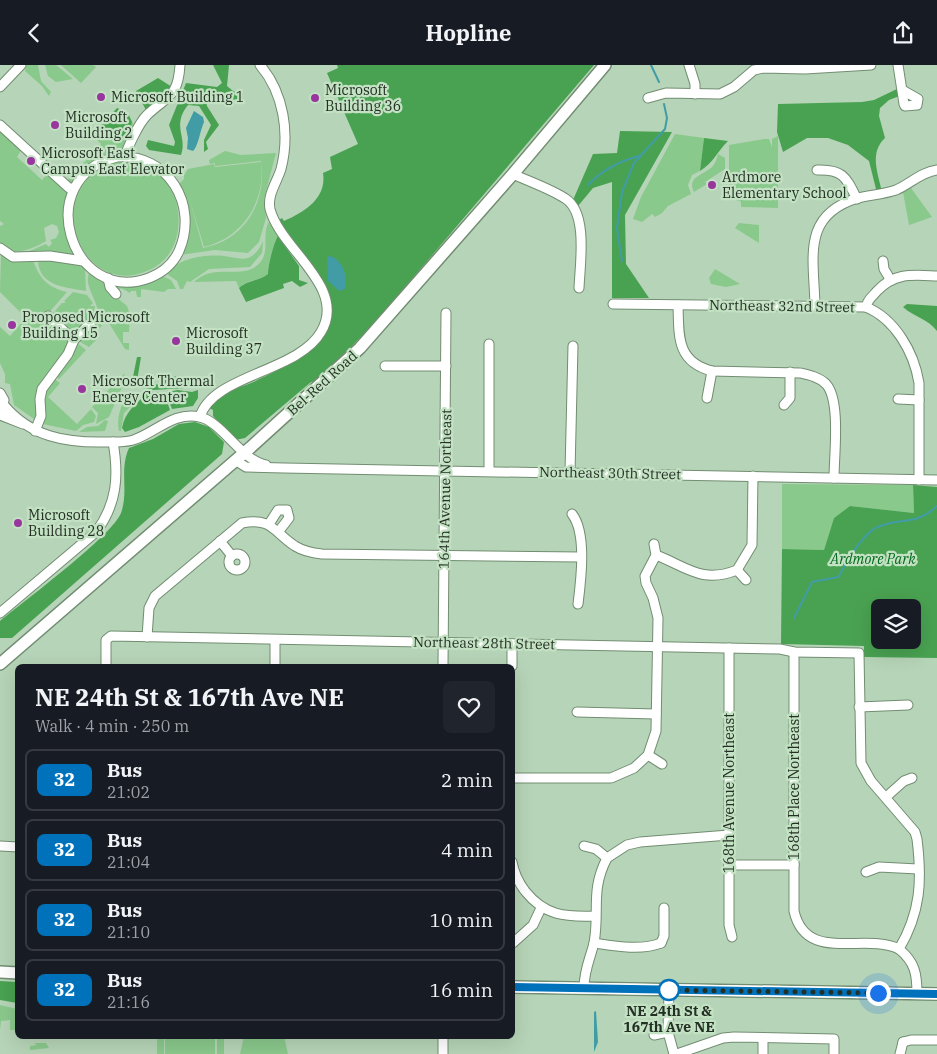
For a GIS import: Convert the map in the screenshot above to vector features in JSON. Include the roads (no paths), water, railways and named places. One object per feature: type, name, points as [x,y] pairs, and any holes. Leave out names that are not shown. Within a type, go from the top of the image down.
[{"type":"main road","name":"Bel-Red Road","points":[[0,664],[235,460],[360,348],[513,175],[605,65]]},
{"type":"main road","points":[[0,972],[15,973]]},
{"type":"main road","points":[[515,987],[937,994]]},
{"type":"street","points":[[0,87],[21,65]]},
{"type":"street","points":[[125,157],[142,121],[169,100],[174,91],[180,65]]},
{"type":"street","points":[[0,393],[2,407],[35,431],[69,441],[113,442],[137,439],[180,417],[200,417],[202,409],[216,393],[258,375],[311,345],[320,334],[326,321],[327,299],[282,232],[272,215],[269,203],[282,166],[285,133],[283,113],[271,79],[260,65]]},
{"type":"street","points":[[689,65],[695,84],[695,94]]},
{"type":"street","points":[[648,98],[660,94],[720,94],[727,91],[754,67],[871,65]]},
{"type":"street","points":[[898,65],[904,91]]},
{"type":"street","points":[[0,125],[69,188],[73,188]]},
{"type":"street","points":[[125,157],[148,161],[174,182],[182,205],[184,231],[178,253],[160,273],[136,281],[108,278],[83,261],[73,245],[68,211],[73,188],[82,175],[94,165],[109,159],[125,157]]},
{"type":"street","points":[[817,170],[831,169],[844,175],[857,199]]},
{"type":"street","points":[[815,306],[814,239],[827,214],[857,199],[895,190],[916,173],[937,170]]},
{"type":"street","points":[[513,175],[566,199],[576,212],[580,232],[579,288]]},
{"type":"street","points":[[0,248],[13,257],[57,257],[83,261]]},
{"type":"street","points":[[883,261],[884,269],[890,279],[901,275],[937,276]]},
{"type":"street","points":[[108,278],[110,287],[116,294]]},
{"type":"street","name":"Northeast 32nd Street","points":[[613,304],[866,307],[872,297],[890,279]]},
{"type":"street","points":[[678,305],[680,341],[684,353],[702,368],[712,371],[790,372],[811,375],[828,381],[834,406],[834,478]]},
{"type":"street","points":[[866,307],[882,315],[895,329],[917,368],[919,480]]},
{"type":"street","name":"164th Avenue Northeast","points":[[443,664],[446,313]]},
{"type":"street","points":[[48,316],[74,340]]},
{"type":"street","points":[[35,431],[42,416],[40,399],[42,389],[68,354],[74,340],[93,320]]},
{"type":"street","points":[[489,344],[489,470]]},
{"type":"street","points":[[570,472],[572,346]]},
{"type":"street","points":[[385,366],[446,366]]},
{"type":"street","points":[[707,398],[712,371]]},
{"type":"street","points":[[784,405],[790,398],[790,372]]},
{"type":"street","points":[[898,399],[919,400]]},
{"type":"street","points":[[0,415],[26,425]]},
{"type":"street","name":"Northeast 30th Street","points":[[200,417],[214,425],[258,464],[284,468]]},
{"type":"street","points":[[0,613],[96,532],[104,521],[117,488],[113,442]]},
{"type":"street","name":"Northeast 30th Street","points":[[235,460],[246,467],[489,470],[937,481]]},
{"type":"street","points":[[656,555],[704,576],[715,576],[737,570],[752,545],[753,476]]},
{"type":"street","points":[[269,525],[278,510],[287,510],[289,518],[279,531]]},
{"type":"street","points":[[572,514],[578,522],[580,533],[581,583],[578,604]]},
{"type":"street","points":[[147,637],[148,608],[155,596],[242,523],[254,521],[269,525],[302,549],[322,554],[580,557]]},
{"type":"street","points":[[220,541],[232,556]]},
{"type":"street","points":[[515,778],[611,778],[634,768],[648,755],[654,742],[658,647],[656,606],[645,576],[656,555],[654,544]]},
{"type":"street","points":[[737,570],[746,580]]},
{"type":"street","name":"Northeast 28th Street","points":[[106,664],[106,641],[108,638],[147,637],[780,649],[794,652],[859,653],[859,707]]},
{"type":"street","points":[[275,640],[275,664]]},
{"type":"street","points":[[512,644],[512,664]]},
{"type":"street","name":"168th Avenue Northeast","points":[[729,648],[729,925],[732,937]]},
{"type":"street","name":"168th Place Northeast","points":[[794,652],[794,911],[797,922],[806,934],[821,942],[884,944],[900,949]]},
{"type":"street","points":[[908,705],[859,707],[861,763],[871,781],[915,833],[918,847],[917,909],[913,923],[900,949],[914,965],[917,977],[917,994]]},
{"type":"street","points":[[577,712],[656,714]]},
{"type":"street","points":[[648,755],[662,764]]},
{"type":"street","points":[[886,797],[904,781],[912,778]]},
{"type":"street","points":[[584,988],[588,958],[594,943],[598,880],[608,858],[627,845],[640,842],[729,835]]},
{"type":"street","points":[[0,846],[15,847]]},
{"type":"street","points":[[584,846],[596,849],[608,858]]},
{"type":"street","points":[[729,865],[794,865]]},
{"type":"street","points":[[866,872],[879,867],[918,869]]},
{"type":"street","points":[[515,873],[523,889],[541,908],[566,916],[595,916]]},
{"type":"street","points":[[515,941],[533,925],[541,908]]},
{"type":"street","points":[[594,943],[614,946],[663,946],[664,909]]},
{"type":"street","points":[[669,990],[668,1032],[676,1054],[723,1038],[834,1039],[834,1054]]},
{"type":"street","points":[[654,1035],[668,1032]]},
{"type":"street","points":[[763,1038],[763,1054]]},
{"type":"street","points":[[443,1039],[443,1054]]},
{"type":"street","points":[[900,1054],[901,1040],[937,1040]]},
{"type":"water","points":[[194,111],[203,117],[204,122],[193,151],[187,149],[188,138],[186,128]]},
{"type":"water","points":[[330,256],[339,261],[344,270],[345,289],[339,291],[328,281],[327,257]]},
{"type":"water","points":[[596,1011],[598,1042],[594,1052],[594,1012]]},
{"type":"waterway","points":[[651,65],[659,82]]},
{"type":"waterway","points":[[622,261],[617,228],[622,192],[634,163],[665,129],[667,118],[664,104]]},
{"type":"waterway","points":[[588,185],[612,167],[639,156]]},
{"type":"waterway","points":[[794,618],[812,582],[838,577],[856,548],[874,529],[889,523],[916,519],[937,506]]},
{"type":"place","name":"Microsoft Building 1","points":[[101,97]]},
{"type":"place","name":"Microsoft Building 36","points":[[315,98]]},
{"type":"place","name":"Microsoft Building 2","points":[[55,125]]},
{"type":"place","name":"Microsoft East Campus East Elevator","points":[[31,161]]},
{"type":"place","name":"Ardmore Elementary School","points":[[712,185]]},
{"type":"place","name":"Proposed Microsoft Building 15","points":[[12,325]]},
{"type":"place","name":"Microsoft Building 37","points":[[176,341]]},
{"type":"place","name":"Microsoft Thermal Energy Center","points":[[82,389]]},
{"type":"place","name":"Microsoft Building 28","points":[[18,523]]},
{"type":"place","name":"NE 24th St & 167th Ave NE","points":[[669,990]]},
{"type":"park label","name":"Ardmore Park","points":[[873,559]]}]
